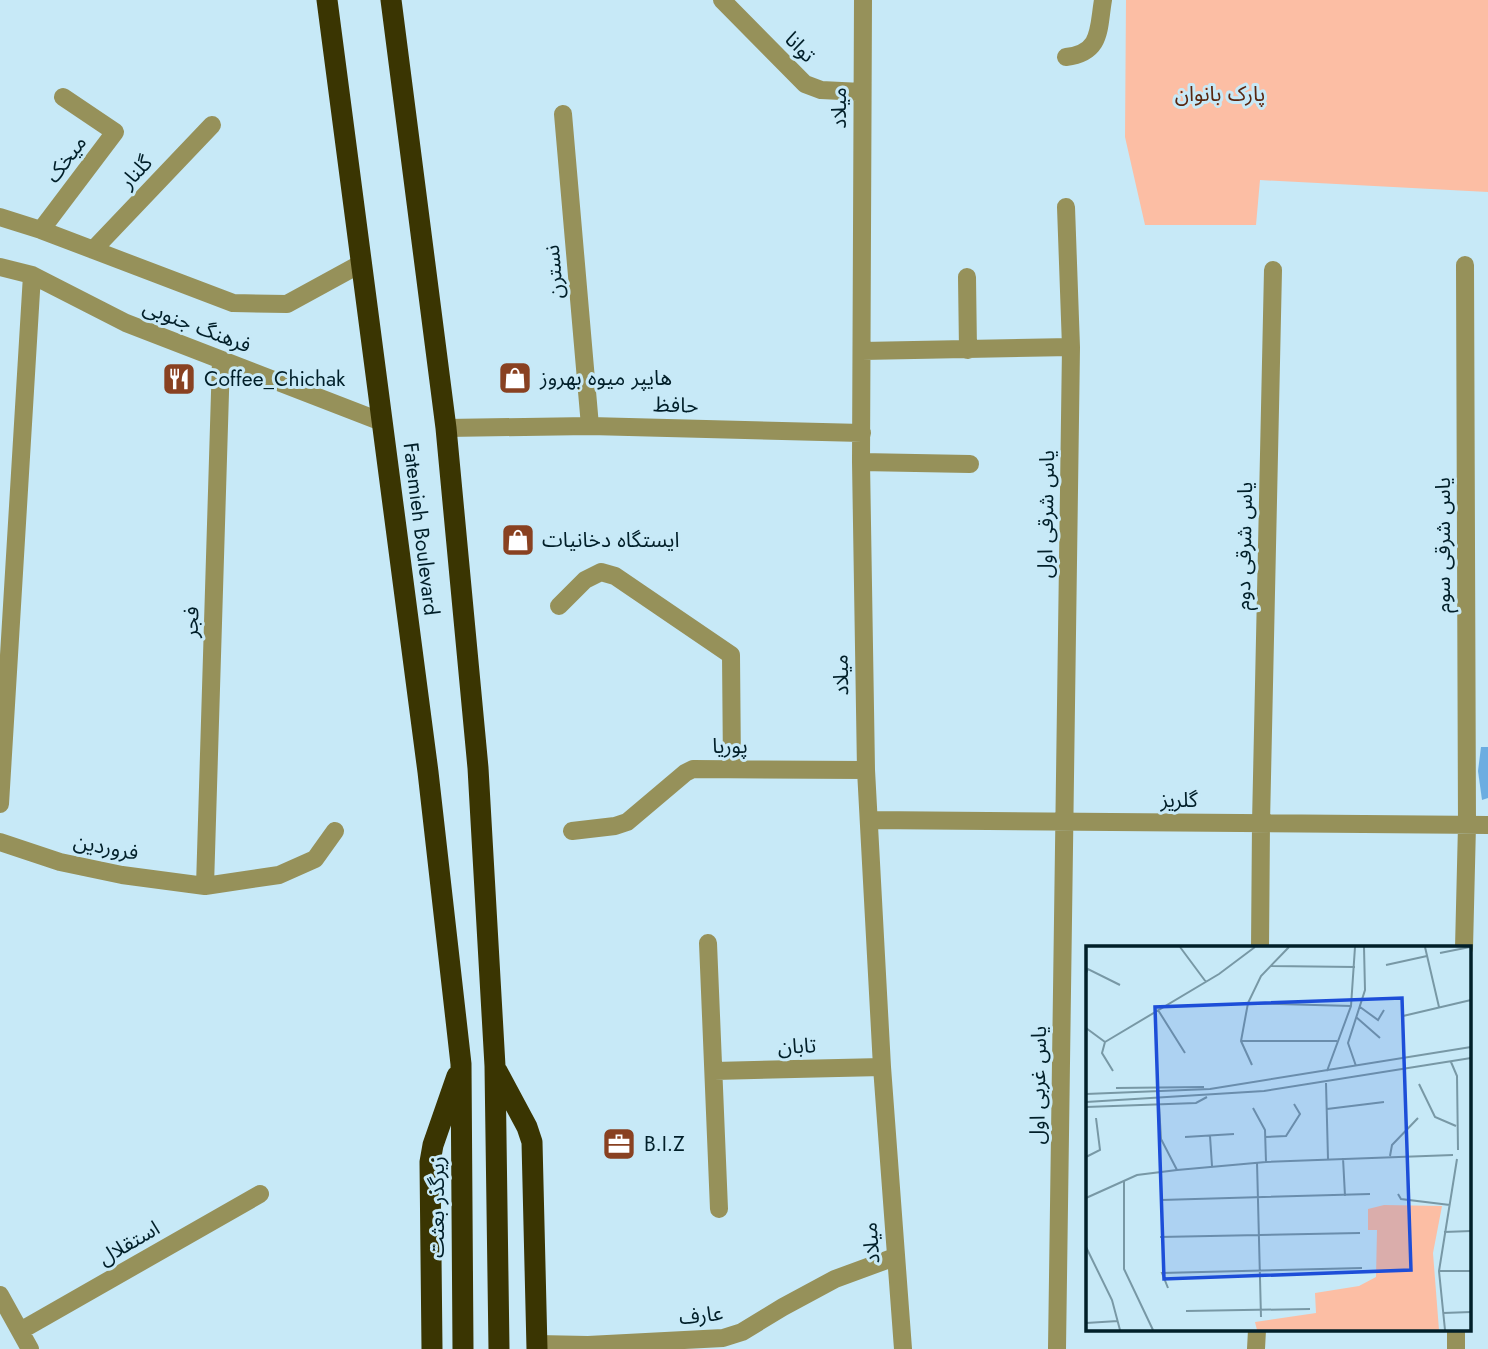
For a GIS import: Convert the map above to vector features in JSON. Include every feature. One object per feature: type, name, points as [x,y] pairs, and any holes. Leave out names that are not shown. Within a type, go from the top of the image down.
[{"type":"highway","name":"Fatemieh Boulevard","points":[[327,0],[428,772],[461,1064]]},
{"type":"highway","name":"Fatemieh Boulevard","points":[[391,0],[446,428],[478,768],[495,1066]]},
{"type":"highway","points":[[432,1349],[430,1162],[433,1145],[461,1064]]},
{"type":"highway","name":"زیرگذر بعثت","points":[[461,1064],[463,1349]]},
{"type":"highway","points":[[495,1066],[532,1142],[537,1346]]},
{"type":"highway","points":[[495,1066],[499,1349]]},
{"type":"street","name":"توانا","points":[[722,0],[805,84],[821,90],[862,92]]},
{"type":"street","name":"میلاد","points":[[863,0],[861,462],[866,769],[881,1067],[902,1349]]},
{"type":"street","points":[[1066,57],[1090,48],[1096,41],[1102,0]]},
{"type":"street","name":"میخک","points":[[41,230],[115,132],[63,97]]},
{"type":"street","name":"نسترن","points":[[563,114],[590,426]]},
{"type":"street","name":"گلنار","points":[[93,250],[212,125]]},
{"type":"street","name":"یاس شرقی اول","points":[[1064,822],[1070,347],[1066,207]]},
{"type":"street","name":"فرهنگ جنوبی","points":[[0,217],[233,303],[287,304],[362,263]]},
{"type":"street","name":"یاس شرقی سوم","points":[[1464,946],[1467,825],[1465,265]]},
{"type":"street","name":"فرهنگ جنوبی","points":[[0,267],[32,275],[126,323],[382,422]]},
{"type":"street","name":"یاس شرقی دوم","points":[[1260,946],[1273,270]]},
{"type":"street","points":[[0,804],[32,275]]},
{"type":"street","points":[[967,276],[968,350]]},
{"type":"street","points":[[862,351],[1070,347]]},
{"type":"street","name":"فجر","points":[[205,886],[221,360]]},
{"type":"street","name":"حافظ","points":[[446,428],[590,426],[862,433]]},
{"type":"street","points":[[861,462],[970,464]]},
{"type":"street","points":[[559,606],[585,580],[600,572],[615,576],[731,655],[732,769]]},
{"type":"street","name":"پوریا","points":[[572,831],[627,822],[693,769],[866,769]]},
{"type":"street","name":"گلریز","points":[[869,821],[1488,825]]},
{"type":"street","name":"یاس غربی اول","points":[[1057,1349],[1064,822]]},
{"type":"street","name":"فروردین","points":[[0,842],[72,864],[122,875],[205,886],[279,875],[315,859],[335,831]]},
{"type":"street","points":[[708,943],[719,1209]]},
{"type":"street","name":"تابان","points":[[714,1071],[881,1067]]},
{"type":"street","name":"استقلال","points":[[20,1331],[260,1194]]},
{"type":"street","name":"عارف","points":[[537,1346],[723,1338],[742,1332],[835,1279],[895,1257]]},
{"type":"street","points":[[0,1295],[30,1349]]},
{"type":"green space","name":"پارک بانوان","points":[[1126,0],[1488,0],[1488,192],[1260,180],[1256,225],[1145,225],[1125,137]]},
{"type":"building","points":[[1481,747],[1488,747],[1488,798],[1482,800],[1478,771]]},
{"type":"place","name":"هایپر میوه بهروز","points":[[515,378]]},
{"type":"place","name":"Coffee_Chichak","points":[[179,379]]},
{"type":"place","name":"ایستگاه دخانیات","points":[[518,540]]},
{"type":"place","name":"B.I.Z","points":[[619,1144]]}]
